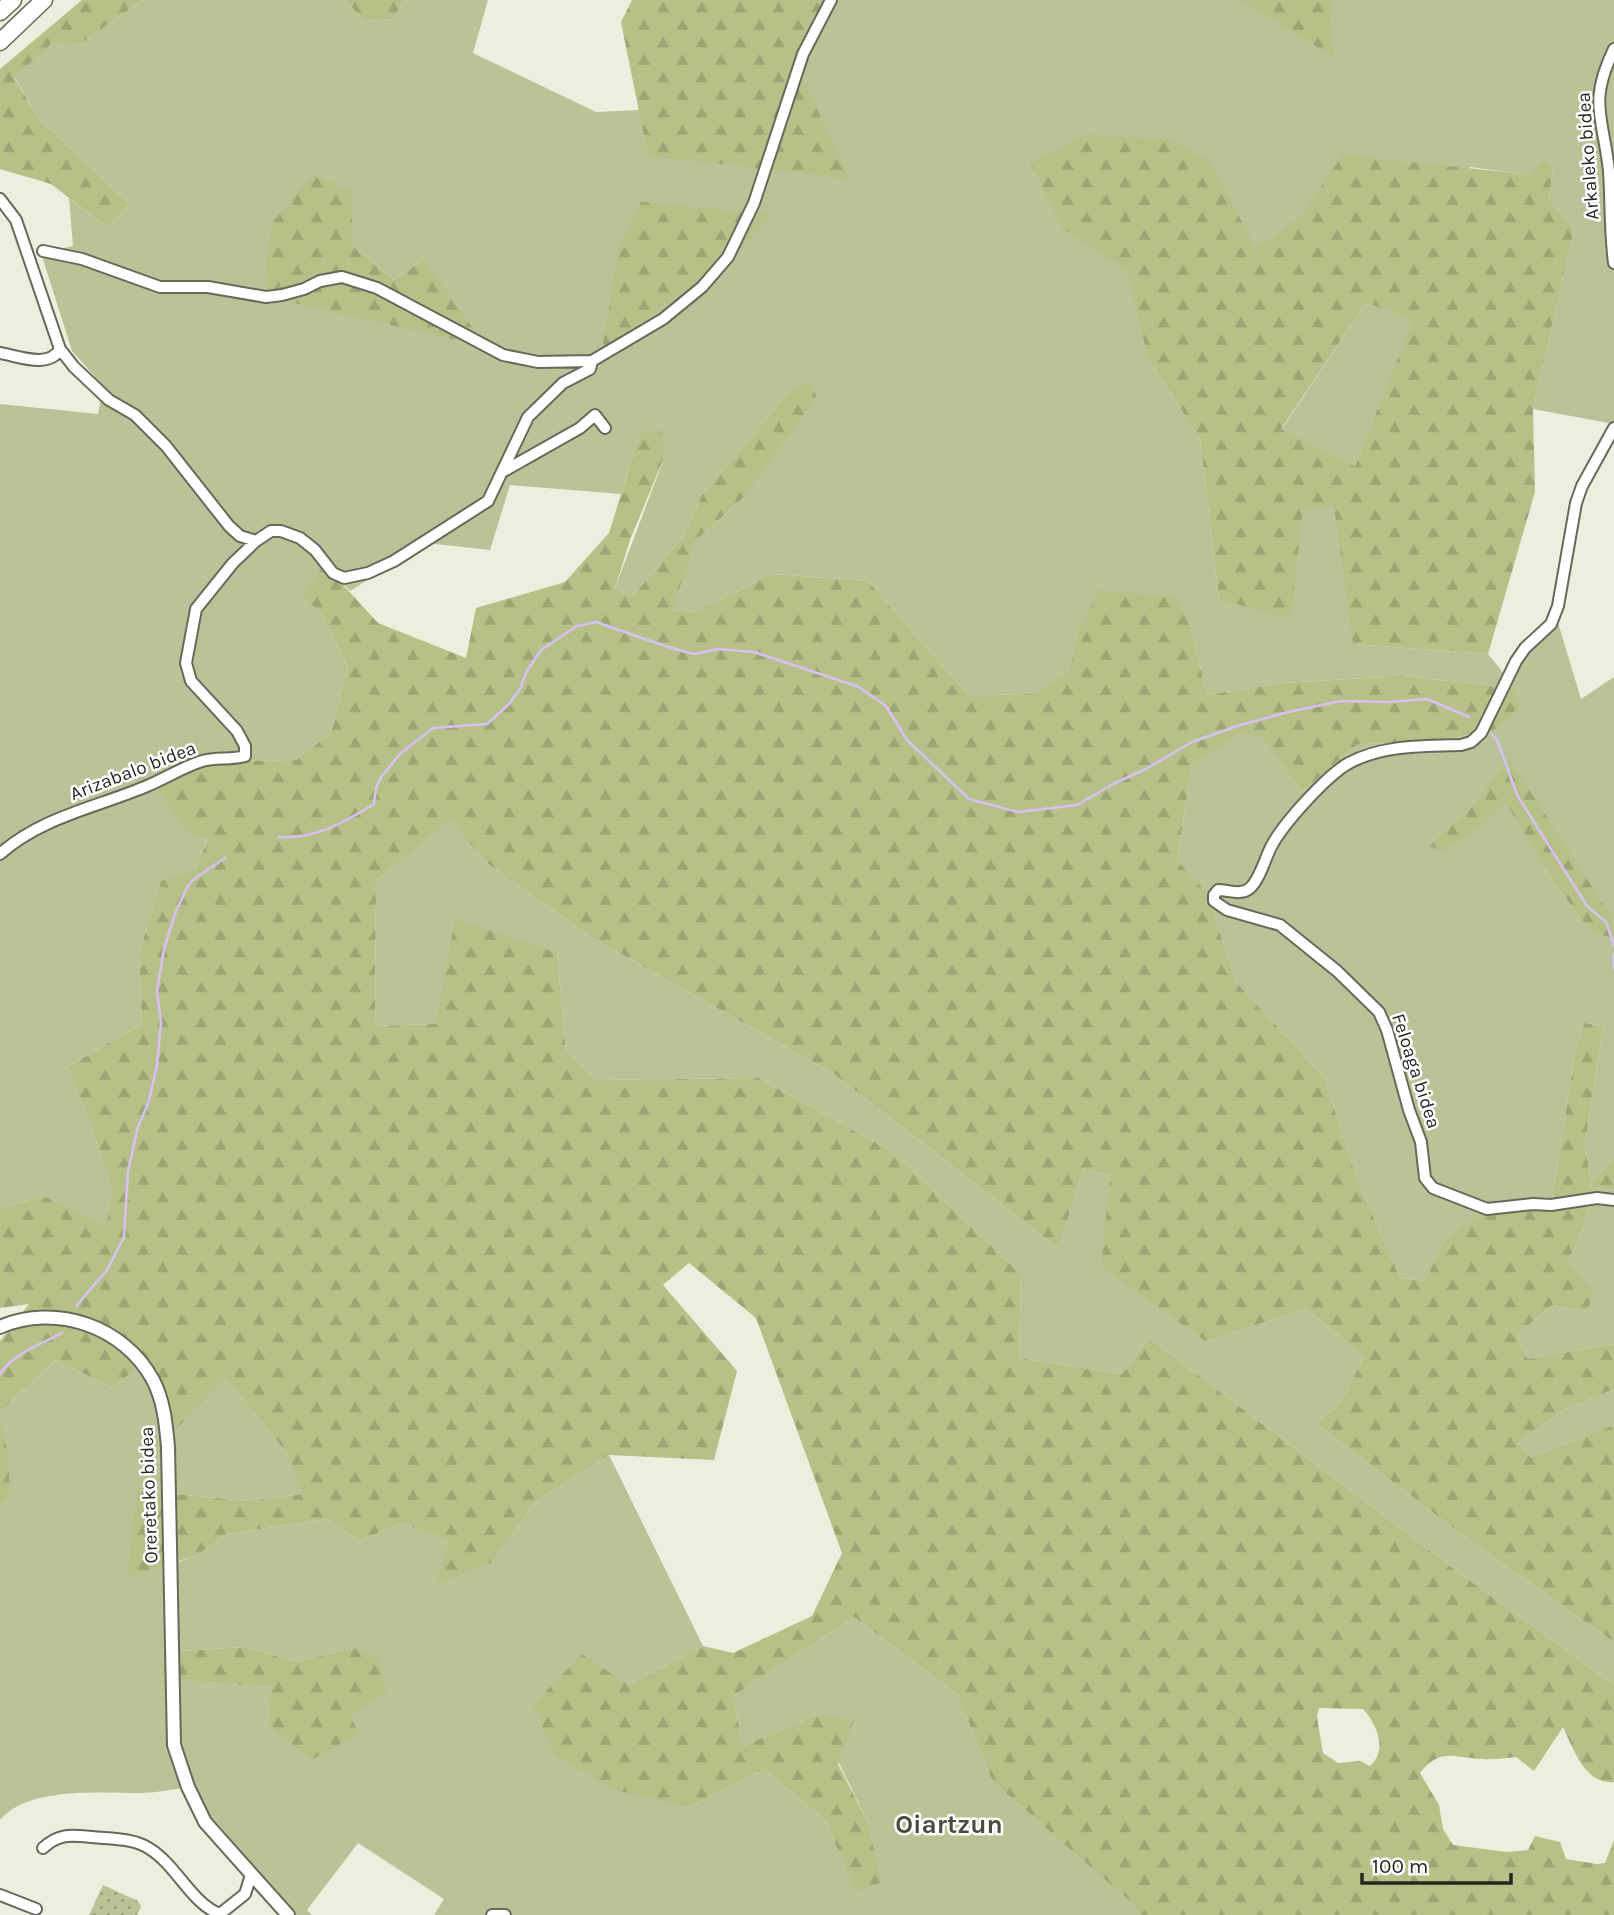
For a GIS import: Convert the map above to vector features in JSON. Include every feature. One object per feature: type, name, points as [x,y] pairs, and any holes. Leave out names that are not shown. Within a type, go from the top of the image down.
[{"type":"highway","points":[[0,12],[13,0]]},
{"type":"highway","points":[[0,42],[44,0]]},
{"type":"main road","name":"Oreretako bidea","points":[[0,1327],[14,1321],[38,1317],[62,1317],[85,1323],[124,1346],[153,1380],[164,1413],[168,1447],[174,1745],[183,1775],[205,1822],[288,1915]]},
{"type":"street","points":[[43,251],[94,262],[160,287],[208,288],[266,297],[282,295],[320,281],[342,277],[377,288],[503,355],[547,362],[592,361],[663,319],[702,287],[729,257],[754,203],[803,54],[831,0]]},
{"type":"street","name":"Arkaleko bidea","points":[[1614,49],[1600,82],[1598,98],[1609,171],[1614,264]]},
{"type":"street","points":[[0,200],[16,220],[60,349],[75,367],[109,400],[135,415],[166,446],[229,526],[240,536],[256,541],[271,531],[299,538],[315,550],[337,576],[349,578],[368,573],[394,561],[488,501],[524,423],[532,412],[562,383],[590,369],[592,361]]},
{"type":"street","points":[[0,353],[44,360],[52,359],[60,349]]},
{"type":"street","points":[[503,471],[580,428],[595,415],[605,428]]},
{"type":"street","name":"Feloaga bidea","points":[[1614,428],[1582,485],[1576,503],[1558,607],[1551,624],[1525,648],[1516,661],[1481,733],[1471,742],[1391,749],[1349,763],[1332,774],[1282,827],[1255,882],[1248,890],[1218,890],[1214,895],[1214,901],[1227,910],[1280,925],[1337,971],[1379,1012],[1421,1142],[1424,1178],[1433,1188],[1487,1209],[1532,1204],[1551,1205],[1597,1198],[1614,1200]]},
{"type":"street","name":"Arizabalo bidea","points":[[0,854],[18,839],[41,826],[148,786],[192,765],[205,760],[245,756],[245,746],[237,731],[191,681],[187,663],[196,609],[233,563],[256,541]]},
{"type":"street","points":[[43,1848],[53,1838],[72,1835],[127,1840],[148,1847],[167,1860],[206,1913],[220,1914],[244,1894],[251,1875]]},
{"type":"street","points":[[0,1895],[36,1909]]},
{"type":"street","points":[[492,1915],[505,1915]]},
{"type":"green space","points":[[82,0],[143,0],[80,44],[54,41],[14,78],[40,120],[130,204],[107,227],[51,184],[0,169],[0,69]]},
{"type":"green space","points":[[143,0],[345,0],[364,21],[392,19],[406,0],[488,0],[473,53],[596,112],[639,110],[648,155],[799,71],[834,0],[1614,0],[1614,424],[1533,409],[1574,230],[1549,199],[1553,169],[1529,175],[1470,167],[1357,278],[1148,358],[1200,439],[1219,599],[1303,507],[1335,507],[1354,644],[1488,654],[1506,676],[1556,616],[1581,699],[1614,677],[1614,1158],[1591,1183],[1585,1144],[1603,1026],[1584,1023],[1575,1053],[1551,1206],[1444,1240],[1425,1281],[1400,1278],[1357,1179],[1324,1077],[1236,982],[1207,894],[1177,860],[1192,764],[1240,733],[1262,736],[1302,792],[1358,744],[1420,743],[1493,731],[1506,677],[1495,686],[1403,676],[1281,683],[1207,695],[1188,617],[1078,633],[1070,672],[1034,694],[968,695],[868,581],[772,574],[695,612],[671,610],[696,540],[742,499],[790,391],[702,495],[683,537],[632,597],[615,588],[663,461],[641,430],[621,494],[510,485],[490,550],[426,543],[350,591],[325,564],[321,613],[348,667],[331,733],[296,760],[205,761],[208,838],[195,869],[161,882],[139,953],[142,1024],[67,1067],[91,1126],[112,1190],[106,1227],[43,1196],[0,1209],[0,404],[98,414],[103,386],[72,351],[41,253],[73,246],[69,198],[107,227],[130,204],[40,120],[14,77],[54,40],[80,44]],"holes":[[[352,190],[352,245],[394,280],[424,259],[474,344],[273,222]],[[1509,760],[1612,938],[1592,933],[1551,879],[1506,801],[1428,845],[1467,811]]]},
{"type":"green space","points":[[345,0],[406,0],[392,19],[364,21]]},
{"type":"green space","points":[[632,0],[839,0],[827,14],[799,71],[850,179],[648,156],[621,22]]},
{"type":"green space","points":[[1239,0],[1336,0],[1330,15],[1334,57]]},
{"type":"green space","points":[[1084,134],[1168,139],[1210,161],[1256,249],[1302,215],[1343,154],[1529,175],[1545,159],[1553,169],[1549,199],[1574,230],[1533,409],[1535,492],[1488,654],[1353,644],[1334,507],[1303,507],[1291,619],[1219,599],[1200,439],[1148,358],[1128,271],[1062,228],[1030,161],[1054,152]],"holes":[[[1366,303],[1413,320],[1355,466],[1281,429]]]},
{"type":"green space","points":[[312,175],[352,190],[352,245],[394,280],[424,259],[479,337],[474,344],[268,297],[266,259],[273,222]]},
{"type":"green space","points":[[641,202],[773,214],[735,254],[602,350],[618,250]]},
{"type":"green space","points":[[1366,303],[1414,320],[1355,466],[1281,430]]},
{"type":"green space","points":[[809,381],[817,397],[742,499],[696,540],[672,610],[695,612],[772,574],[868,581],[968,695],[1034,694],[1069,672],[1078,633],[1098,590],[1175,596],[1188,617],[1207,695],[1281,683],[1403,676],[1495,686],[1506,676],[1520,706],[1493,731],[1420,743],[1358,744],[1302,792],[1262,737],[1240,734],[1192,764],[1177,860],[1207,893],[1236,982],[1324,1077],[1357,1179],[1400,1278],[1425,1281],[1444,1240],[1495,1204],[1551,1206],[1575,1053],[1584,1023],[1603,1026],[1585,1144],[1591,1183],[1614,1158],[1614,1190],[1591,1184],[1584,1227],[1568,1261],[1595,1294],[1586,1311],[1552,1305],[1516,1336],[1528,1359],[1614,1344],[1614,1389],[1564,1410],[1518,1443],[1530,1457],[1614,1425],[1614,1642],[1472,1542],[1316,1424],[1340,1403],[1364,1357],[1307,1309],[1205,1341],[1101,1267],[1110,1176],[1083,1168],[1059,1249],[834,1074],[589,936],[487,863],[450,820],[376,880],[375,1026],[436,1024],[455,919],[557,953],[566,1050],[596,1080],[759,1078],[893,1152],[1021,1274],[1019,1358],[1122,1374],[1149,1338],[1462,1575],[1614,1685],[1614,1782],[1595,1778],[1581,1764],[1563,1727],[1534,1771],[1516,1757],[1486,1759],[1448,1756],[1434,1760],[1420,1773],[1439,1805],[1443,1829],[1453,1845],[1507,1852],[1528,1850],[1535,1836],[1560,1842],[1566,1859],[1597,1864],[1605,1863],[1614,1840],[1614,1915],[1139,1915],[1132,1903],[993,1782],[957,1694],[854,1617],[733,1696],[743,1746],[816,1715],[854,1720],[838,1764],[868,1823],[881,1883],[855,1891],[826,1821],[764,1769],[689,1807],[616,1790],[555,1756],[533,1705],[582,1654],[628,1685],[703,1646],[733,1653],[812,1616],[842,1553],[756,1318],[689,1263],[663,1285],[737,1371],[714,1460],[609,1455],[534,1503],[493,1562],[437,1584],[449,1540],[401,1523],[359,1541],[327,1519],[227,1534],[197,1555],[127,1578],[137,1490],[246,1501],[302,1494],[288,1454],[225,1378],[176,1429],[147,1359],[113,1388],[55,1360],[0,1412],[0,1341],[29,1304],[0,1308],[0,1209],[43,1196],[106,1226],[112,1190],[91,1126],[67,1067],[142,1024],[139,953],[161,881],[195,869],[208,839],[190,835],[157,788],[205,761],[296,760],[331,733],[348,667],[321,613],[303,597],[324,564],[378,623],[466,658],[476,608],[565,582],[609,533],[641,430],[663,432],[663,460],[630,540],[615,588],[632,597],[683,537],[702,495],[790,391]],"holes":[[[1319,1708],[1363,1709],[1373,1722],[1378,1737],[1375,1760],[1370,1766],[1360,1761],[1338,1763],[1323,1753],[1317,1717]]]},
{"type":"green space","points":[[1509,759],[1613,919],[1613,938],[1592,933],[1551,879],[1506,802],[1480,827],[1443,852],[1428,845],[1467,811]]},
{"type":"green space","points":[[450,819],[487,863],[589,936],[834,1074],[1059,1249],[1083,1168],[1110,1176],[1102,1267],[1205,1341],[1307,1309],[1364,1357],[1340,1403],[1316,1424],[1472,1542],[1614,1642],[1614,1685],[1462,1575],[1149,1338],[1122,1374],[1019,1358],[1021,1274],[893,1152],[759,1078],[596,1080],[566,1050],[557,953],[436,1024],[375,1026],[376,880]]},
{"type":"green space","points":[[1591,1183],[1614,1190],[1614,1344],[1528,1359],[1516,1336],[1552,1305],[1586,1311],[1568,1261],[1584,1227]]},
{"type":"green space","points":[[147,1358],[225,1378],[288,1454],[303,1494],[246,1501],[137,1490],[165,1567],[197,1555],[227,1534],[327,1519],[359,1541],[401,1523],[450,1540],[438,1583],[493,1562],[534,1503],[609,1455],[703,1646],[628,1685],[689,1807],[764,1769],[826,1821],[855,1890],[880,1883],[868,1823],[816,1715],[743,1746],[733,1696],[854,1617],[957,1694],[993,1782],[1133,1903],[1139,1915],[434,1915],[444,1899],[358,1843],[307,1910],[312,1915],[288,1915],[183,1788],[145,1793],[85,1793],[46,1797],[28,1801],[0,1820],[0,1509],[10,1494],[0,1412],[55,1360],[113,1388]],"holes":[[[245,1647],[297,1662],[353,1648],[350,1717],[358,1733],[272,1687],[164,1679],[164,1652]]]},
{"type":"green space","points":[[1614,1389],[1614,1425],[1530,1457],[1518,1443],[1564,1410]]},
{"type":"green space","points":[[0,1423],[8,1453],[10,1494],[0,1509]]},
{"type":"green space","points":[[245,1647],[297,1662],[353,1648],[378,1657],[387,1692],[350,1716],[359,1733],[311,1760],[270,1725],[271,1687],[163,1679],[164,1652]]},
{"type":"green space","points":[[103,1885],[138,1901],[141,1907],[137,1915],[89,1915]]},
{"type":"waterway","points":[[279,837],[317,833],[374,804],[381,777],[400,754],[433,728],[487,724],[508,705],[520,689],[527,671],[541,650],[577,626],[596,622],[694,654],[718,649],[754,652],[859,687],[886,706],[907,740],[969,799],[1018,812],[1077,805],[1192,742],[1288,712],[1341,701],[1389,702],[1427,699],[1469,717]]},
{"type":"waterway","points":[[1492,734],[1498,742],[1517,795],[1587,906],[1606,922],[1614,945]]},
{"type":"waterway","points":[[76,1306],[107,1270],[124,1237],[128,1171],[157,1065],[161,1022],[157,991],[164,949],[176,911],[194,879],[225,858]]},
{"type":"waterway","points":[[1614,954],[1614,968]]},
{"type":"waterway","points":[[0,1374],[20,1355],[62,1333]]},
{"type":"district","name":"Oiartzun","points":[[949,1824]]}]
